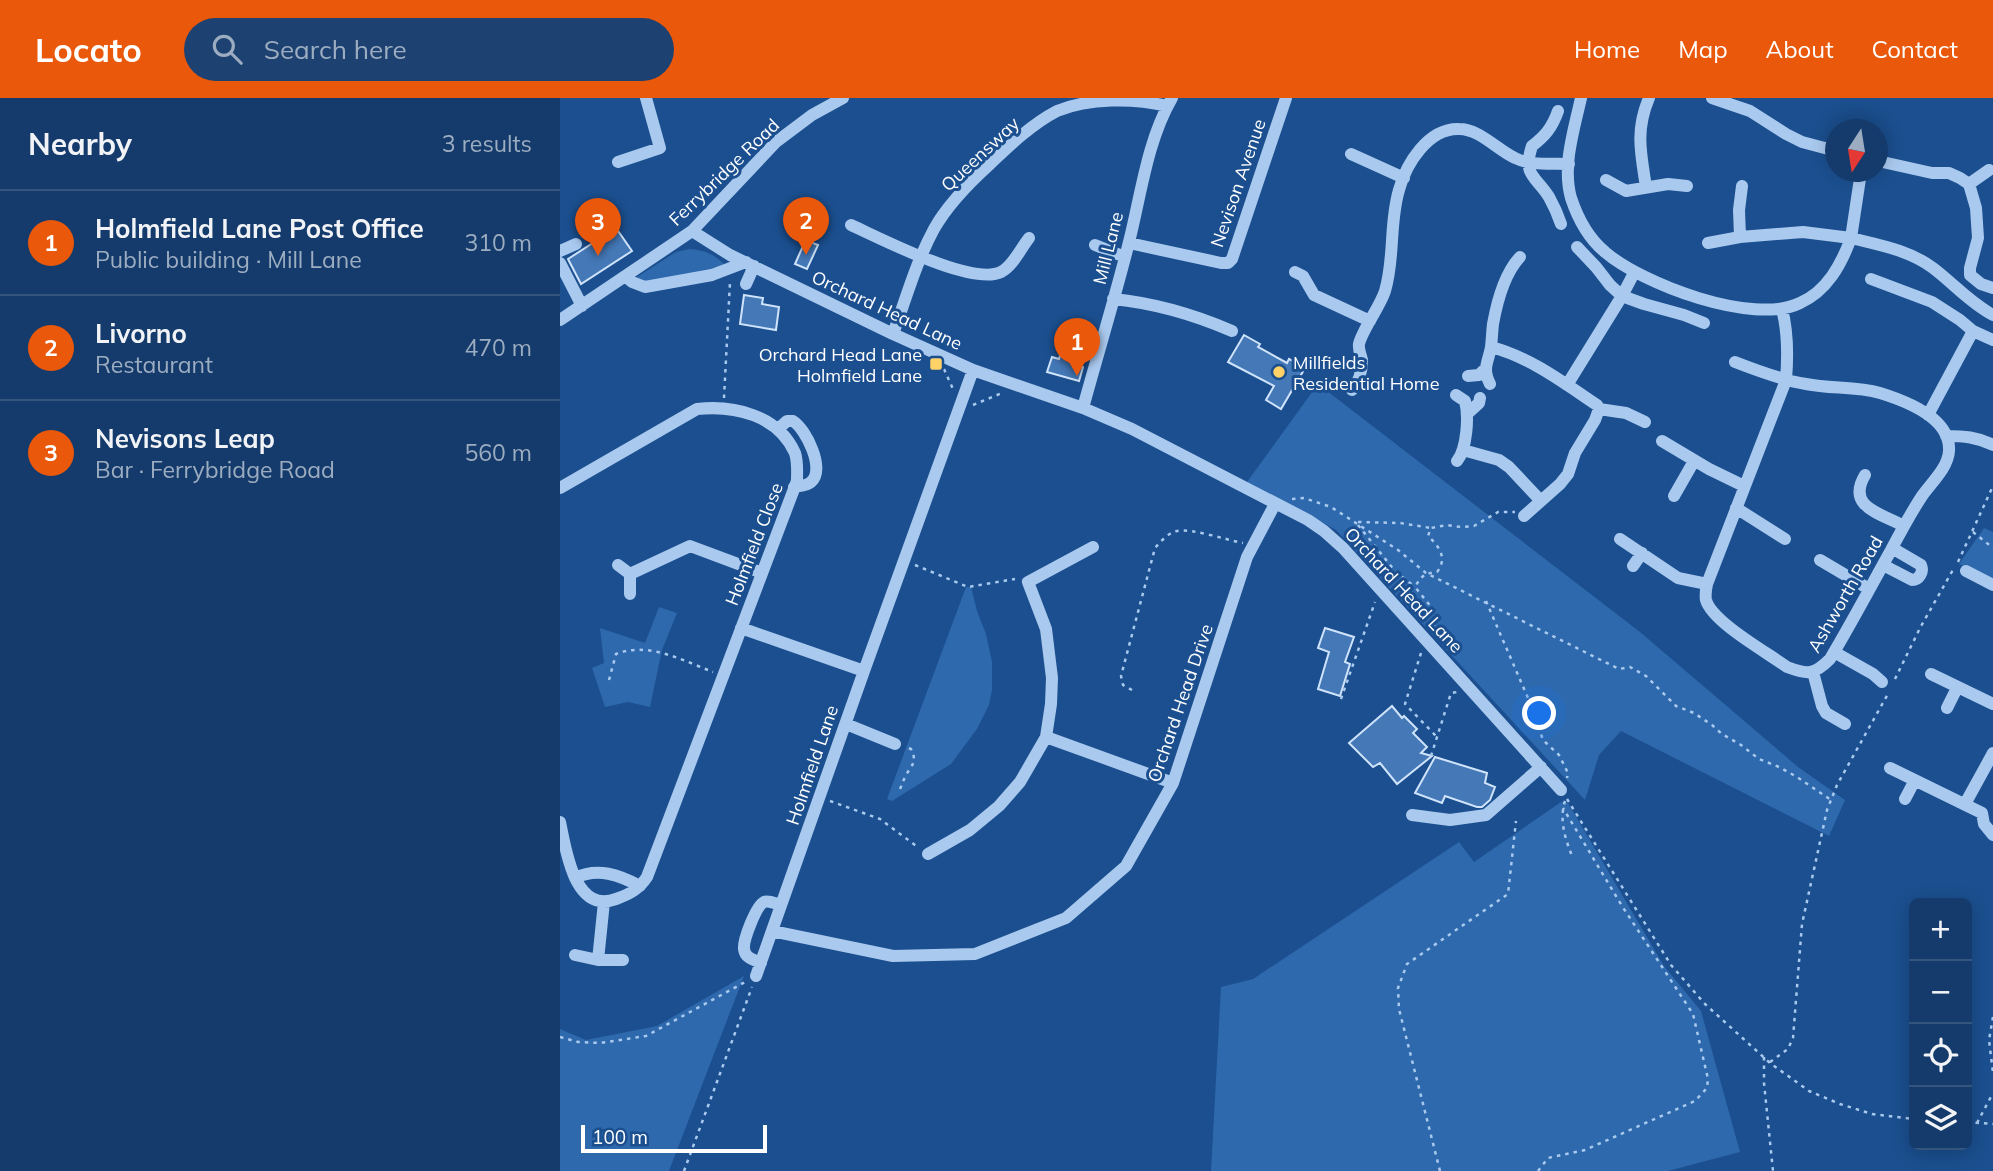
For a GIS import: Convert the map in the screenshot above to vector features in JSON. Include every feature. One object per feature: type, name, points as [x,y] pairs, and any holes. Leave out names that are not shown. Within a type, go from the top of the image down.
[{"type":"street","points":[[618,162],[660,148],[646,98]]},
{"type":"street","name":"Nevison Avenue","points":[[1129,243],[1221,263],[1228,262],[1286,98]]},
{"type":"street","points":[[1581,98],[1569,164],[1568,185],[1583,227],[1603,251],[1634,273],[1670,288],[1719,303],[1763,311],[1798,304],[1815,294],[1843,261],[1850,238],[1859,182]]},
{"type":"street","points":[[1646,187],[1639,134],[1649,98]]},
{"type":"street","points":[[1712,98],[1750,111],[1802,142],[1825,148]]},
{"type":"street","name":"Ferrybridge Road","points":[[560,320],[692,231],[776,142],[840,99]]},
{"type":"street","name":"Queensway","points":[[893,334],[920,257],[935,227],[973,180],[1014,143],[1058,110],[1080,102],[1110,99],[1169,102]]},
{"type":"street","name":"Mill Lane","points":[[1083,408],[1152,149],[1169,102]]},
{"type":"street","points":[[1558,111],[1553,126],[1532,146],[1528,170],[1548,195],[1561,224]]},
{"type":"street","points":[[1352,390],[1360,376],[1362,361],[1358,345],[1384,294],[1391,266],[1399,189],[1425,142],[1433,136],[1458,129],[1483,138],[1516,159],[1569,164]]},
{"type":"street","points":[[1351,154],[1404,178]]},
{"type":"street","points":[[1888,163],[1932,173],[1949,173],[1961,177],[1969,184],[1977,217],[1978,238],[1970,275],[1981,284],[1993,288]]},
{"type":"street","points":[[1969,184],[1989,173]]},
{"type":"street","points":[[1606,180],[1626,191],[1668,184],[1687,186]]},
{"type":"street","points":[[1740,237],[1738,210],[1742,186]]},
{"type":"street","points":[[851,225],[920,257],[983,276],[1002,272],[1008,267],[1028,237]]},
{"type":"street","name":"Orchard Head Lane","points":[[692,231],[730,255],[893,334],[973,370],[1083,408],[1132,429],[1308,520],[1343,548],[1564,794]]},
{"type":"street","points":[[1708,243],[1740,237],[1803,232],[1850,238],[1908,254],[1947,280],[1979,308],[1993,315]]},
{"type":"street","points":[[560,251],[576,244]]},
{"type":"street","points":[[1095,245],[1125,257]]},
{"type":"street","points":[[1577,247],[1622,296],[1704,323]]},
{"type":"street","points":[[1490,384],[1485,369],[1493,327],[1503,288],[1511,269],[1520,257]]},
{"type":"street","points":[[560,263],[582,306]]},
{"type":"street","points":[[626,277],[645,287],[712,275],[750,264],[746,284]]},
{"type":"street","points":[[1295,272],[1303,276],[1314,295],[1370,321]]},
{"type":"street","points":[[1567,385],[1634,273]]},
{"type":"street","points":[[1871,279],[1932,302],[1973,331],[1993,340]]},
{"type":"street","points":[[1113,299],[1133,301],[1203,318],[1232,331]]},
{"type":"street","points":[[1620,539],[1678,578],[1707,584],[1786,380],[1786,324],[1782,309]]},
{"type":"street","points":[[1928,415],[1973,331]]},
{"type":"street","points":[[1491,347],[1516,354],[1567,385],[1599,409],[1575,453],[1568,474],[1524,516]]},
{"type":"street","points":[[1735,362],[1786,380],[1818,386],[1856,388],[1900,400],[1937,421],[1946,436],[1968,436],[1993,445]]},
{"type":"street","points":[[1468,376],[1479,375],[1485,369]]},
{"type":"street","name":"Holmfield Lane","points":[[756,976],[973,370]]},
{"type":"street","points":[[1456,395],[1465,401],[1467,414],[1460,456],[1499,460],[1541,501]]},
{"type":"street","points":[[1467,414],[1479,403],[1480,398]]},
{"type":"street","points":[[560,488],[697,409],[723,407],[754,415],[778,429],[787,421],[793,421],[805,432],[812,446],[816,473],[813,481],[794,487]]},
{"type":"street","points":[[1599,409],[1626,413],[1646,422]]},
{"type":"street","name":"Holmfield Close","points":[[640,886],[647,877],[797,481],[794,453],[778,429]]},
{"type":"street","name":"Ashworth Road","points":[[1707,584],[1707,601],[1716,617],[1787,667],[1813,672],[1823,666],[1834,652],[1916,505],[1946,462],[1950,452],[1946,436]]},
{"type":"street","points":[[1662,441],[1694,461],[1744,486]]},
{"type":"street","points":[[1674,496],[1694,461]]},
{"type":"street","points":[[1865,475],[1857,493],[1860,500],[1866,506],[1905,526]]},
{"type":"street","name":"Orchard Head Drive","points":[[772,931],[893,956],[975,954],[1066,918],[1126,866],[1174,783],[1247,557],[1279,506]]},
{"type":"street","points":[[1736,508],[1785,539]]},
{"type":"street","points":[[630,574],[690,546],[762,573]]},
{"type":"street","points":[[928,854],[970,830],[999,806],[1020,782],[1046,737],[1052,678],[1046,629],[1028,582],[1093,547]]},
{"type":"street","points":[[1883,565],[1912,580],[1916,580],[1922,572],[1921,565],[1892,548]]},
{"type":"street","points":[[1633,566],[1642,553]]},
{"type":"street","points":[[1820,560],[1869,589]]},
{"type":"street","points":[[618,565],[630,574]]},
{"type":"street","points":[[1966,571],[1993,585]]},
{"type":"street","points":[[630,574],[630,594]]},
{"type":"street","name":"Holmfield Close","points":[[741,628],[864,671]]},
{"type":"street","points":[[1834,652],[1882,682]]},
{"type":"street","points":[[1813,672],[1826,713],[1845,724]]},
{"type":"street","points":[[1931,674],[1993,704]]},
{"type":"street","points":[[1947,708],[1957,688]]},
{"type":"street","points":[[846,724],[895,744]]},
{"type":"street","points":[[1046,737],[1174,783]]},
{"type":"street","points":[[1965,804],[1992,760]]},
{"type":"street","points":[[1412,815],[1450,820],[1486,815],[1541,767]]},
{"type":"street","points":[[1891,768],[1982,813],[1984,824],[1993,835]]},
{"type":"street","points":[[1905,799],[1915,780]]},
{"type":"street","points":[[560,822],[571,871],[575,878],[593,899],[604,902],[628,895],[640,886],[616,874],[585,874],[575,878]]},
{"type":"street","points":[[598,960],[604,902]]},
{"type":"street","points":[[761,963],[749,958],[745,953],[745,941],[755,912],[763,902],[781,905]]},
{"type":"street","points":[[575,955],[598,960],[623,960]]},
{"type":"path","points":[[723,407],[732,268]]},
{"type":"path","points":[[1770,1063],[1788,1049],[1793,1038],[1802,924],[1827,810],[1837,785],[1973,532],[1993,486]]},
{"type":"path","points":[[1279,506],[1294,498],[1304,498],[1331,507],[1398,550],[1426,573],[1619,669],[1630,667],[1646,676],[1676,706],[1694,713],[1759,759],[1797,777],[1831,800]]},
{"type":"path","points":[[1356,522],[1400,523],[1431,528],[1447,525],[1461,527],[1474,526],[1498,512],[1513,512],[1524,516]]},
{"type":"path","points":[[1356,522],[1395,570],[1415,587],[1432,608],[1436,622],[1426,639],[1405,704],[1437,737]]},
{"type":"path","points":[[1415,587],[1426,573],[1437,572],[1441,566],[1442,557],[1438,545],[1428,536],[1431,528]]},
{"type":"path","points":[[1132,690],[1123,685],[1121,676],[1155,548],[1175,531],[1187,531],[1253,546]]},
{"type":"path","points":[[1973,532],[1993,548]]},
{"type":"path","points":[[904,561],[968,587],[1013,578],[1028,582]]},
{"type":"path","points":[[1341,698],[1380,588]]},
{"type":"path","points":[[1486,601],[1531,705],[1543,740],[1567,767],[1562,819],[1572,856]]},
{"type":"path","points":[[609,680],[616,654],[624,650],[661,652],[723,676]]},
{"type":"path","points":[[1431,756],[1451,693],[1471,689]]},
{"type":"path","points":[[895,744],[911,750],[915,757],[915,763],[905,776],[900,789]]},
{"type":"path","points":[[1564,794],[1671,965],[1705,1004],[1764,1058],[1809,1091],[1872,1114],[1909,1118]]},
{"type":"path","points":[[820,797],[880,819],[928,854]]},
{"type":"path","points":[[1538,1171],[1548,1158],[1585,1150],[1695,1101],[1707,1088],[1708,1079],[1693,1014],[1622,906],[1563,808]]},
{"type":"path","points":[[1440,1171],[1399,1009],[1398,988],[1407,964],[1508,894],[1516,821]]},
{"type":"path","points":[[560,1037],[578,1042],[600,1043],[646,1036],[756,976]]},
{"type":"path","points":[[684,1171],[756,976]]},
{"type":"path","points":[[1993,1017],[1989,1040],[1993,1073]]},
{"type":"path","points":[[1764,1058],[1773,1171]]},
{"type":"path","points":[[1977,1123],[1993,1093]]},
{"type":"path","points":[[1972,1122],[1993,1124]]},
{"type":"shaded area","points":[[689,249],[712,255],[724,264],[722,268],[643,284],[634,279],[676,252]]},
{"type":"shaded area","points":[[1318,384],[1640,632],[1798,767],[1845,800],[1829,836],[1621,731],[1599,755],[1585,800],[1336,530],[1247,482]]},
{"type":"shaded area","points":[[1984,528],[1993,532],[1993,582],[1959,564]]},
{"type":"shaded area","points":[[966,587],[971,587],[992,662],[989,705],[977,729],[951,764],[892,801],[887,799]]},
{"type":"shaded area","points":[[659,607],[677,613],[662,650],[650,707],[628,702],[605,707],[592,668],[604,663],[600,628],[645,643]]},
{"type":"shaded area","points":[[1561,802],[1568,803],[1664,966],[1701,1011],[1740,1152],[1668,1171],[1211,1171],[1221,987],[1253,979],[1459,842],[1474,862]]},
{"type":"shaded area","points":[[744,976],[669,1171],[560,1171],[560,1029],[586,1040],[657,1026]]},
{"type":"building","points":[[616,228],[632,251],[581,284],[568,259]]},
{"type":"building","points":[[808,241],[818,245],[807,269],[795,264]]},
{"type":"building","points":[[744,295],[763,298],[762,304],[779,307],[776,330],[740,324]]},
{"type":"building","name":"Millfields Residential Home","points":[[1244,335],[1260,344],[1258,347],[1287,363],[1289,359],[1305,368],[1281,409],[1266,400],[1274,386],[1228,362]]},
{"type":"building","points":[[1063,345],[1079,349],[1075,364],[1083,367],[1079,381],[1047,372],[1052,357],[1059,359]]},
{"type":"building","points":[[1325,628],[1354,637],[1345,662],[1350,664],[1340,696],[1318,689],[1329,652],[1318,648]]},
{"type":"building","points":[[1392,706],[1417,729],[1413,733],[1427,747],[1421,753],[1432,756],[1397,784],[1380,763],[1373,767],[1349,743]]},
{"type":"building","points":[[1435,757],[1487,773],[1485,783],[1495,787],[1490,800],[1482,807],[1477,807],[1445,796],[1442,803],[1415,793]]},
{"type":"place","name":"Livorno","points":[[806,255]]},
{"type":"place","name":"Nevisons Leap","points":[[598,256]]},
{"type":"place","name":"Orchard Head Lane Holmfield Lane","points":[[936,364]]},
{"type":"place","name":"Millfields Residential Home","points":[[1279,372]]},
{"type":"place","name":"Holmfield Lane Post Office","points":[[1077,376]]}]
